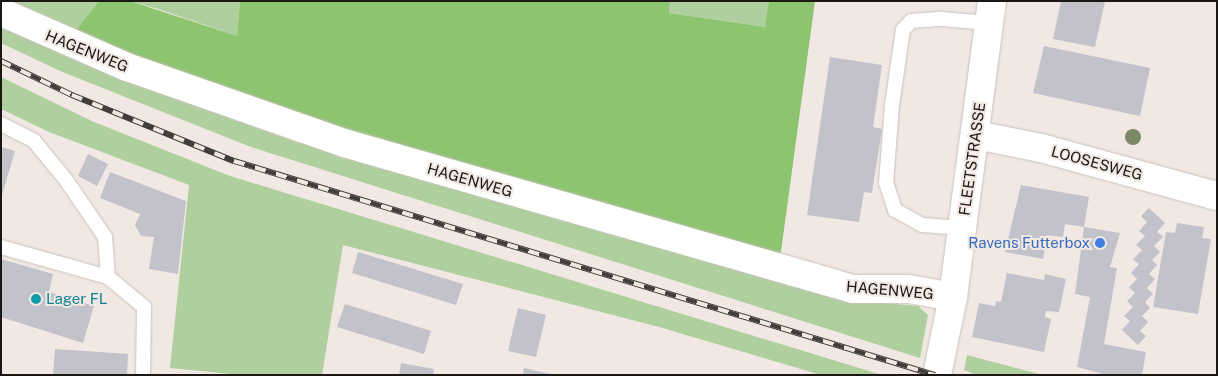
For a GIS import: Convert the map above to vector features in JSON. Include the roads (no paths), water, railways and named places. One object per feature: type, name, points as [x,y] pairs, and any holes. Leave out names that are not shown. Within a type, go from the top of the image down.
[{"type":"street","name":"HAGENWEG","points":[[1,12],[127,68],[344,143],[853,288],[909,288],[953,297]]},
{"type":"street","name":"FLEETSTRASSE","points":[[937,375],[953,297],[976,135],[990,12]]},
{"type":"street","name":"LOOSESWEG","points":[[976,135],[1041,148],[1217,196]]},
{"type":"lane","points":[[963,228],[922,225],[902,217],[890,202],[886,183],[892,105],[903,30],[910,21],[990,12]]},
{"type":"lane","points":[[1,124],[34,142],[66,180],[105,237],[108,277]]},
{"type":"lane","points":[[1,247],[108,277],[144,307],[143,375]]},
{"type":"railway","points":[[1,61],[72,95],[234,161],[935,375]]},
{"type":"place","name":"Ravens Futterbox","points":[[1100,243]]},
{"type":"place","name":"Lager FL","points":[[36,299]]}]
